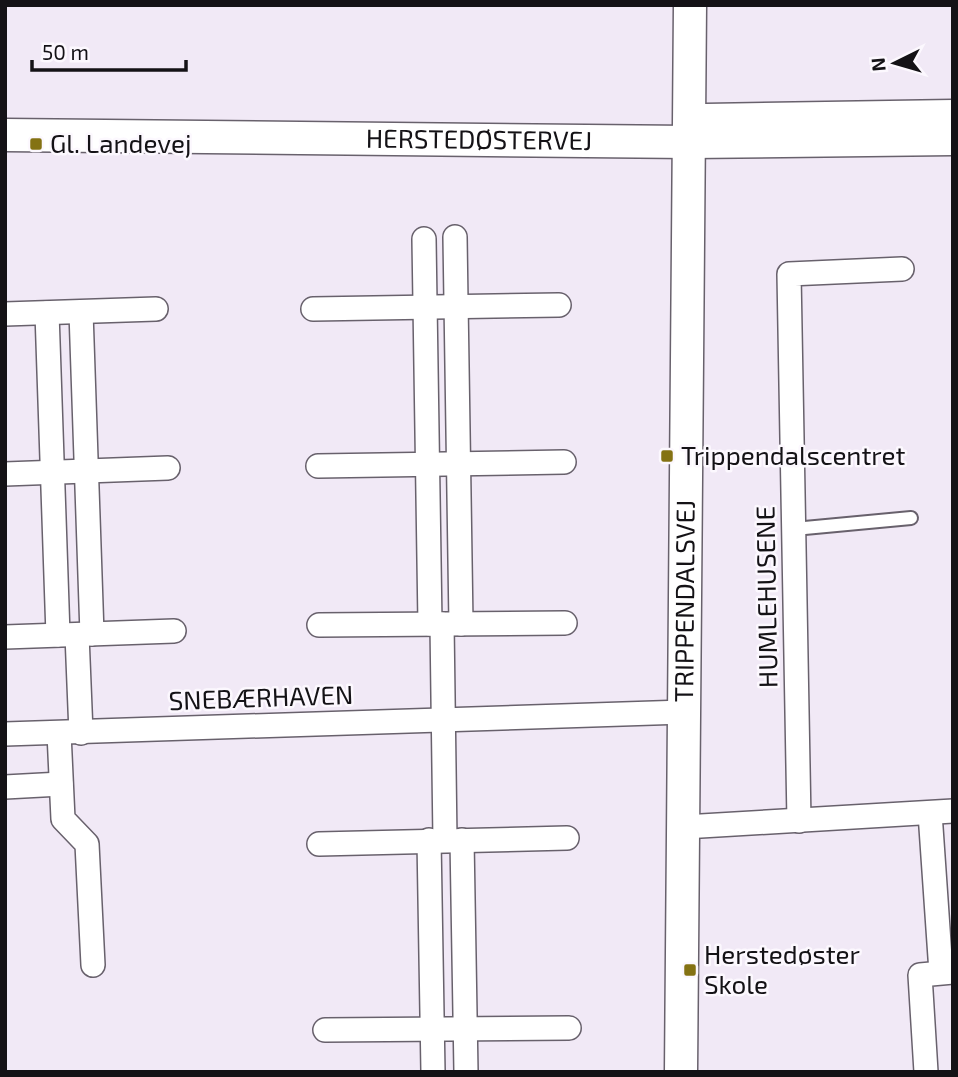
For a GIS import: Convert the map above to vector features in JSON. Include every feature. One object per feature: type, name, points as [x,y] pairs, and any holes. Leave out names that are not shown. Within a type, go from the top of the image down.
[{"type":"street","name":"TRIPPENDALSVEJ","points":[[681,1072],[694,827],[684,712],[691,5]]},
{"type":"street","name":"HERSTEDØSTERVEJ","points":[[5,116],[953,139]]},
{"type":"street","name":"HERSTEDØSTERVEJ","points":[[5,135],[690,131],[953,116]]},
{"type":"street","points":[[455,237],[459,464],[444,624],[443,720],[446,840],[465,1029],[466,1072]]},
{"type":"street","points":[[424,239],[428,464],[444,624]]},
{"type":"street","name":"HUMLEHUSENE","points":[[799,821],[789,274],[902,268]]},
{"type":"street","points":[[313,309],[559,305]]},
{"type":"street","points":[[5,314],[156,309]]},
{"type":"street","points":[[80,312],[87,471],[70,733],[61,784],[63,819],[87,844],[93,965]]},
{"type":"street","points":[[47,313],[52,472],[76,635]]},
{"type":"street","points":[[318,466],[564,462]]},
{"type":"street","points":[[5,474],[168,468]]},
{"type":"street","points":[[319,625],[565,623]]},
{"type":"street","points":[[5,637],[174,631]]},
{"type":"street","name":"SNEBÆRHAVEN","points":[[5,734],[684,712]]},
{"type":"street","points":[[5,786],[61,784]]},
{"type":"street","points":[[694,827],[953,811]]},
{"type":"street","points":[[926,1072],[920,975],[947,972],[930,813]]},
{"type":"street","points":[[319,844],[567,838]]},
{"type":"street","points":[[433,1072],[432,1029],[446,840]]},
{"type":"street","points":[[325,1030],[569,1028]]},
{"type":"lane","points":[[794,529],[911,518]]},
{"type":"place","name":"Gl. Landevej","points":[[36,144]]},
{"type":"place","name":"Trippendalscentret","points":[[667,456]]},
{"type":"place","name":"Herstedøster Skole","points":[[690,970]]}]
